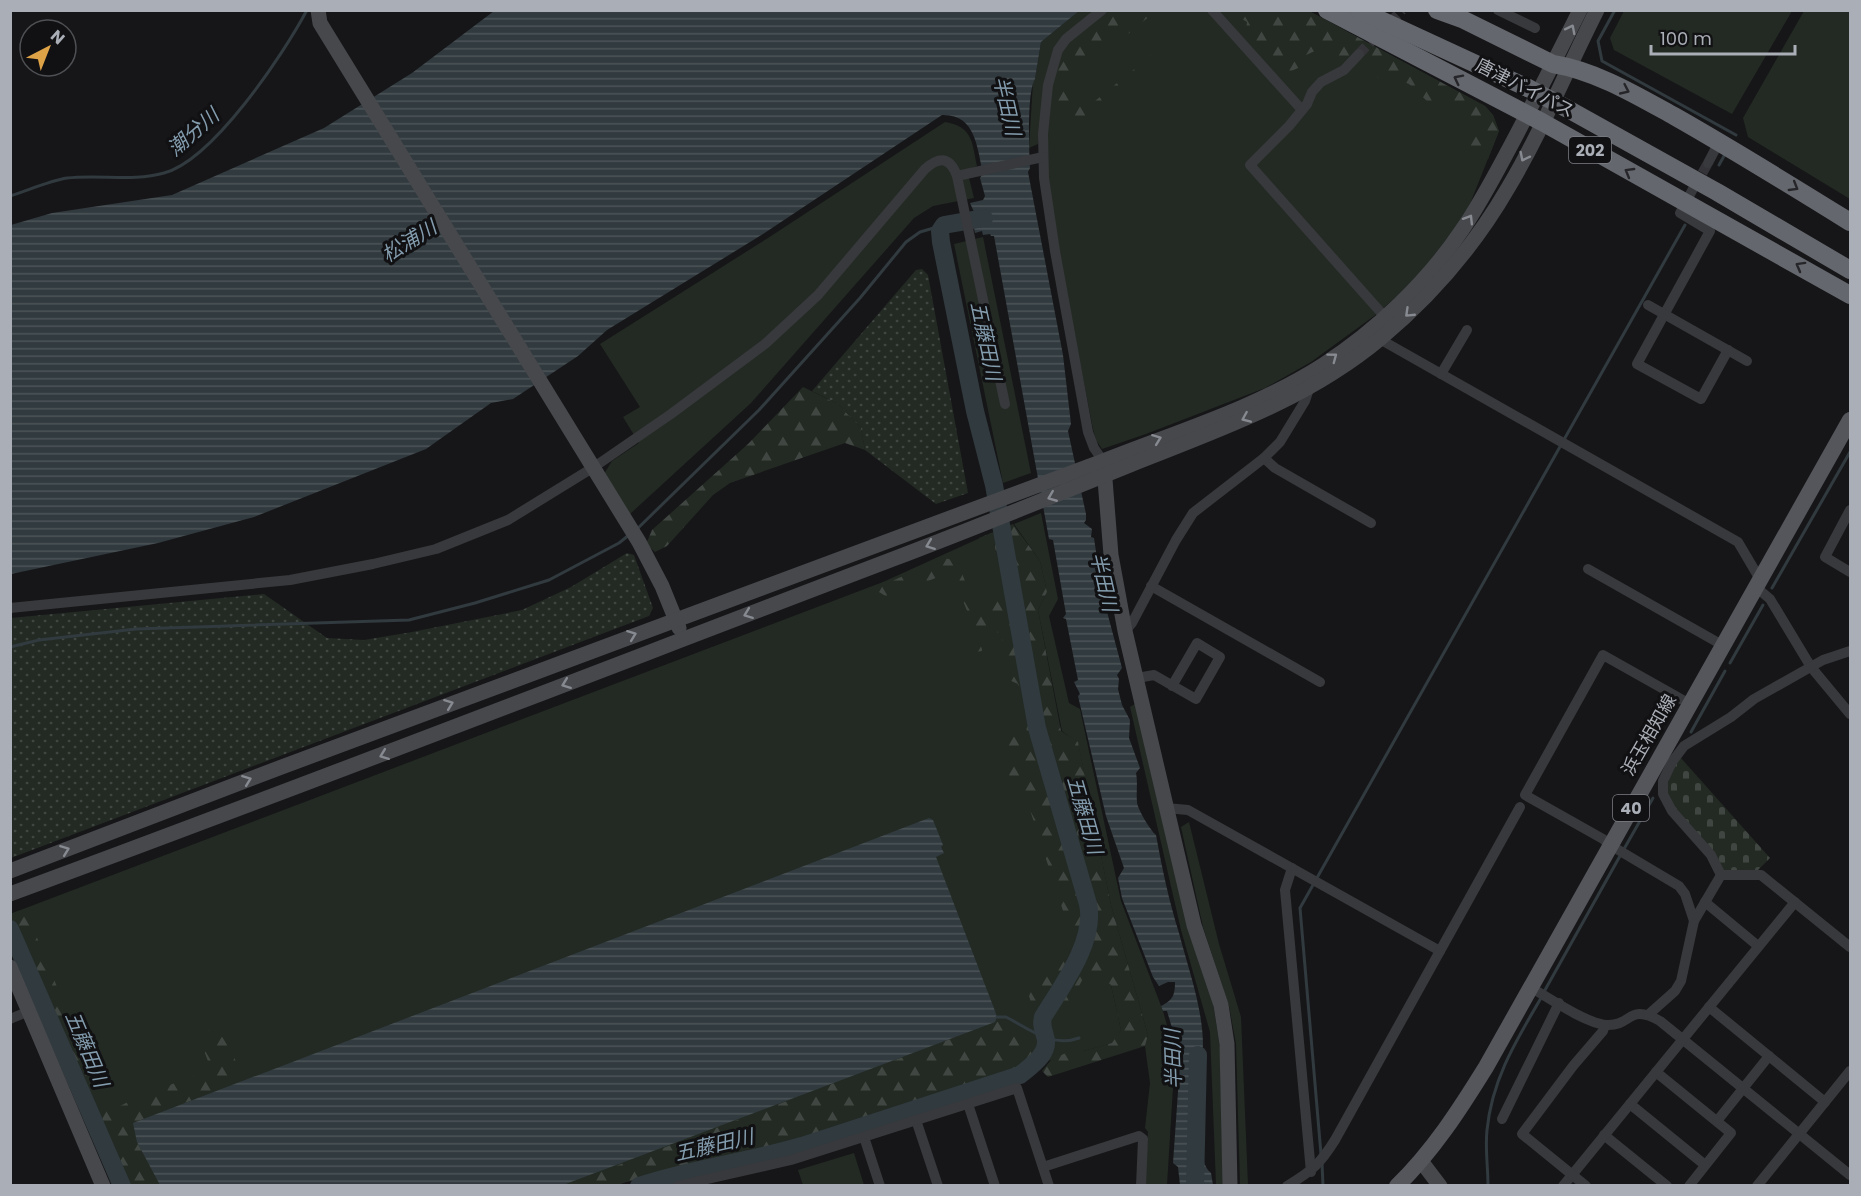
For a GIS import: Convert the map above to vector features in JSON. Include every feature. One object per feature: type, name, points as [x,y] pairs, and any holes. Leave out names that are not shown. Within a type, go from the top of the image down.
[{"type":"highway","name":"202","points":[[1327,10],[1534,118],[1851,295]]},
{"type":"highway","name":"唐津バイパス","points":[[1359,10],[1528,88],[1566,108],[1851,270]]},
{"type":"highway","points":[[1437,10],[1561,65],[1627,90],[1719,142],[1851,222]]},
{"type":"highway","name":"唐津バイパス","points":[[1717,192],[1851,258]]},
{"type":"main road","name":"浜玉相知線","points":[[1403,1183],[1453,1120],[1481,1076],[1851,420]]},
{"type":"street","points":[[318,10],[320,23],[639,542],[662,586],[683,639]]},
{"type":"street","points":[[1102,10],[1066,39],[1058,50],[1047,94],[1043,134],[1044,178],[1054,251],[1088,432],[1104,468],[1111,555],[1125,631],[1194,925],[1221,1005],[1227,1044],[1230,1185]]},
{"type":"street","points":[[1212,10],[1302,110]]},
{"type":"street","points":[[1498,10],[1534,27]]},
{"type":"street","points":[[1561,65],[1581,10]]},
{"type":"street","points":[[1374,335],[1385,316],[1419,282],[1461,232],[1534,118],[1561,65],[1597,10]]},
{"type":"street","points":[[1359,54],[1344,70],[1321,82],[1312,92],[1302,110],[1250,165],[1385,316]]},
{"type":"street","points":[[1125,631],[1193,513],[1264,458],[1280,442],[1295,420],[1308,382],[1324,364],[1374,335],[1438,284],[1479,234],[1510,184],[1534,118]]},
{"type":"street","points":[[1708,163],[1719,142]]},
{"type":"street","points":[[957,176],[1043,157]]},
{"type":"street","points":[[10,608],[290,580],[436,549],[508,519],[671,414],[765,344],[818,296],[932,164],[942,160],[951,164],[957,176],[1005,404]]},
{"type":"street","points":[[1694,188],[1680,213],[1710,231],[1637,364],[1701,399],[1728,350]]},
{"type":"street","points":[[1648,305],[1748,361]]},
{"type":"street","points":[[1441,374],[1467,330]]},
{"type":"street","points":[[1374,335],[1738,542],[1759,585],[1770,598],[1811,667],[1851,714]]},
{"type":"street","points":[[10,894],[291,791],[985,524],[1234,409],[1308,382]]},
{"type":"street","points":[[1264,458],[1275,468],[1371,523]]},
{"type":"street","points":[[10,871],[981,505],[1104,468]]},
{"type":"street","points":[[1851,510],[1825,557],[1851,572]]},
{"type":"street","points":[[1588,569],[1724,646]]},
{"type":"street","points":[[1151,586],[1320,682]]},
{"type":"street","points":[[1137,678],[1154,675],[1172,686],[1196,699],[1220,657],[1197,643],[1172,686]]},
{"type":"street","points":[[1721,875],[1711,855],[1672,812],[1663,794],[1663,781],[1672,762],[1684,746],[1731,717],[1754,699],[1823,660],[1851,651]]},
{"type":"street","points":[[1690,704],[1603,655],[1525,795],[1603,839],[1679,886],[1685,894],[1694,921]]},
{"type":"street","points":[[1287,1185],[1318,1164],[1520,807]]},
{"type":"street","points":[[1166,808],[1188,810],[1440,951]]},
{"type":"street","points":[[1292,868],[1285,890],[1318,1164]]},
{"type":"street","points":[[1721,875],[1761,875],[1851,947]]},
{"type":"street","points":[[1648,1015],[1675,991],[1681,981],[1694,921],[1721,875]]},
{"type":"street","points":[[1705,902],[1758,946]]},
{"type":"street","points":[[1563,1185],[1795,902]]},
{"type":"street","points":[[10,967],[103,1185]]},
{"type":"street","points":[[1530,987],[1580,1016],[1605,1025],[1613,1024],[1637,1013],[1648,1015],[1682,1039],[1851,1175]]},
{"type":"street","points":[[1502,1119],[1559,1003]]},
{"type":"street","points":[[1709,1007],[1825,1102]]},
{"type":"street","points":[[10,1019],[29,1011]]},
{"type":"street","points":[[1586,1185],[1522,1134],[1603,1032],[1605,1025]]},
{"type":"street","points":[[1717,1121],[1769,1056]]},
{"type":"street","points":[[1757,1185],[1851,1071]]},
{"type":"street","points":[[1656,1072],[1731,1133],[1689,1185]]},
{"type":"street","points":[[677,1185],[791,1160],[1017,1088],[1049,1185]]},
{"type":"street","points":[[968,1104],[995,1185]]},
{"type":"street","points":[[1630,1104],[1705,1165]]},
{"type":"street","points":[[916,1120],[938,1185]]},
{"type":"street","points":[[1043,1167],[1139,1136],[1143,1139],[1141,1185]]},
{"type":"street","points":[[1604,1136],[1666,1185]]},
{"type":"street","points":[[864,1137],[880,1185]]},
{"type":"street","points":[[1421,1161],[1440,1185]]},
{"type":"green space","points":[[1624,10],[1792,11],[1732,114],[1614,50],[1610,38]]},
{"type":"green space","points":[[1079,11],[1096,11],[1046,84],[1038,144],[1029,148],[1033,81],[1041,42]]},
{"type":"green space","points":[[1105,11],[1309,11],[1485,106],[1493,115],[1499,131],[1470,204],[1456,227],[1423,270],[1374,316],[1311,362],[1265,388],[1102,449],[1093,429],[1069,307],[1047,177],[1046,131],[1051,85]]},
{"type":"green space","points":[[1105,11],[1156,11],[1064,86],[1084,110],[1202,14],[1208,15],[1207,22],[1080,125],[1062,121],[1049,106],[1051,85],[1062,49]]},
{"type":"green space","points":[[1229,11],[1309,11],[1485,106],[1493,115],[1499,131],[1488,159],[1478,161],[1467,152],[1469,130],[1442,101],[1428,102],[1409,84],[1394,78],[1384,86],[1364,59],[1355,54],[1339,66],[1330,63],[1315,51],[1306,55],[1298,68],[1289,72],[1258,55],[1245,40],[1247,22]]},
{"type":"green space","points":[[1804,11],[1850,11],[1850,199],[1748,137],[1743,118]]},
{"type":"green space","points":[[945,122],[961,128],[970,137],[977,166],[967,170],[974,198],[933,206],[914,218],[751,403],[630,514],[604,474],[612,461],[639,443],[623,417],[640,407],[600,344]]},
{"type":"green space","points":[[983,237],[1031,473],[1003,483],[954,244]]},
{"type":"green space","points":[[922,269],[928,275],[968,493],[936,504],[865,450],[861,428],[838,404],[812,391],[916,270]]},
{"type":"green space","points":[[803,387],[838,404],[861,428],[865,450],[845,443],[730,483],[713,495],[667,546],[655,552],[646,544],[652,530],[748,444]]},
{"type":"green space","points":[[1041,513],[1058,599],[1049,616],[1069,703],[1080,709],[1121,901],[1163,1011],[1175,1055],[1167,1185],[1145,1185],[1148,1132],[1145,1128],[1150,1083],[1145,1046],[1148,1035],[1111,905],[1078,743],[1062,731],[1038,610],[1047,592],[1040,561],[1014,524]]},
{"type":"green space","points":[[1013,524],[1040,561],[1047,592],[1038,610],[1061,731],[1078,742],[1111,905],[1148,1035],[1145,1046],[1048,1077],[1042,1071],[1051,1060],[1074,1049],[1084,1051],[1112,1043],[1121,1030],[1111,985],[1096,972],[1085,975],[1073,997],[1074,1014],[1058,1024],[1035,1015],[1029,996],[1038,977],[1062,963],[1071,952],[1068,926],[1030,810],[1013,786],[998,742],[1004,735],[1021,737],[1027,732],[1018,684],[1009,680],[1001,632],[980,634],[982,651],[975,652],[968,613],[951,572],[887,597],[879,592],[883,585],[944,558],[957,561],[973,601],[1005,589],[994,544],[981,544],[979,538]]},
{"type":"green space","points":[[991,533],[1111,985],[1121,1030],[1113,1043],[1051,1060],[799,1141],[617,1185],[126,1185],[10,914],[883,582]]},
{"type":"green space","points":[[627,553],[634,555],[653,608],[649,616],[11,858],[11,618],[264,594],[327,638],[364,640],[522,610],[571,587]]},
{"type":"green space","points":[[1138,702],[1213,1003],[1220,1048],[1223,1185],[1216,1185],[1210,1032],[1181,930],[1130,707]]},
{"type":"green space","points":[[1680,757],[1770,858],[1756,872],[1723,872],[1669,800],[1669,777]]},
{"type":"green space","points":[[1189,822],[1219,944],[1241,1017],[1248,1185],[1240,1185],[1236,1044],[1229,1006],[1203,927],[1181,827]]},
{"type":"green space","points":[[21,910],[29,918],[105,1105],[114,1109],[211,1069],[198,1035],[206,1031],[213,1031],[219,1035],[229,1047],[239,1070],[229,1086],[133,1123],[137,1142],[160,1185],[126,1185],[11,917],[10,914]]},
{"type":"green space","points":[[995,1022],[1008,1023],[1020,1028],[1039,1045],[1031,1058],[1013,1072],[799,1141],[617,1185],[563,1186]]},
{"type":"green space","points":[[854,1153],[864,1185],[803,1185],[798,1170]]},
{"type":"water","name":"松浦川","points":[[494,11],[1079,11],[1041,42],[1031,95],[1030,168],[1028,172],[1063,355],[1071,424],[1068,431],[1086,514],[1084,523],[1092,529],[1091,537],[1094,538],[1102,593],[1122,668],[1117,675],[1118,689],[1122,705],[1130,720],[1129,738],[1140,768],[1136,773],[1138,805],[1147,824],[1156,835],[1169,897],[1200,1016],[1203,1051],[1193,1094],[1193,1106],[1202,1137],[1204,1161],[1211,1173],[1213,1185],[1180,1185],[1178,1167],[1173,1163],[1180,1063],[1167,1011],[1163,1011],[1161,1006],[1172,997],[1175,982],[1159,986],[1153,977],[1122,898],[1118,878],[1124,868],[1106,816],[1078,696],[1080,694],[1074,682],[1078,680],[1066,619],[1063,618],[1066,614],[1053,540],[1049,539],[994,236],[983,235],[982,231],[975,233],[971,213],[974,212],[970,203],[983,200],[985,196],[980,178],[983,173],[973,134],[962,120],[942,115],[763,234],[607,330],[578,356],[513,399],[491,403],[426,449],[254,517],[158,543],[11,574],[11,225],[52,213],[172,195],[324,128],[412,73]]},
{"type":"water","points":[[929,818],[933,820],[943,845],[941,847],[944,853],[936,857],[995,1011],[997,1017],[995,1022],[563,1185],[160,1185],[137,1142],[133,1123]]},
{"type":"waterway","name":"潮分川","points":[[10,196],[67,178],[152,176],[183,164],[204,148],[245,103],[281,53],[307,10]]},
{"type":"waterway","points":[[1615,10],[1598,41],[1602,61],[1736,135]]},
{"type":"waterway","points":[[1719,165],[1724,156]]},
{"type":"waterway","name":"五藤田川","points":[[639,1186],[680,1174],[802,1146],[1020,1075],[1043,1053],[1046,1042],[1042,1024],[1043,1017],[1076,963],[1082,948],[1087,933],[1088,904],[1037,728],[994,485],[975,411],[941,242],[940,231],[944,225],[984,218]]},
{"type":"waterway","points":[[636,530],[759,410],[860,298],[906,242],[920,232],[944,225]]},
{"type":"waterway","points":[[1321,1154],[1300,908],[1685,225]]},
{"type":"waterway","points":[[1772,588],[1850,452]]},
{"type":"waterway","points":[[10,647],[39,640],[136,629],[409,620],[549,580],[619,543],[629,535]]},
{"type":"waterway","points":[[1730,663],[1763,605]]},
{"type":"waterway","points":[[1691,732],[1725,671]]},
{"type":"waterway","points":[[1624,849],[1653,798]]},
{"type":"waterway","points":[[1545,990],[1620,856]]},
{"type":"waterway","name":"五藤田川","points":[[10,929],[122,1186]]},
{"type":"waterway","points":[[1488,1186],[1486,1137],[1494,1094],[1506,1061],[1541,998]]},
{"type":"waterway","points":[[997,1017],[1006,1017],[1050,1039],[1059,1041],[1079,1038]]},
{"type":"waterway","name":"半田川","points":[[1195,1186],[1198,1055]]},
{"type":"waterway","points":[[1322,1163],[1323,1186]]},
{"type":"tunnel","points":[[1359,54],[1402,10]]},
{"type":"tunnel","points":[[1695,186],[1708,163]]}]
